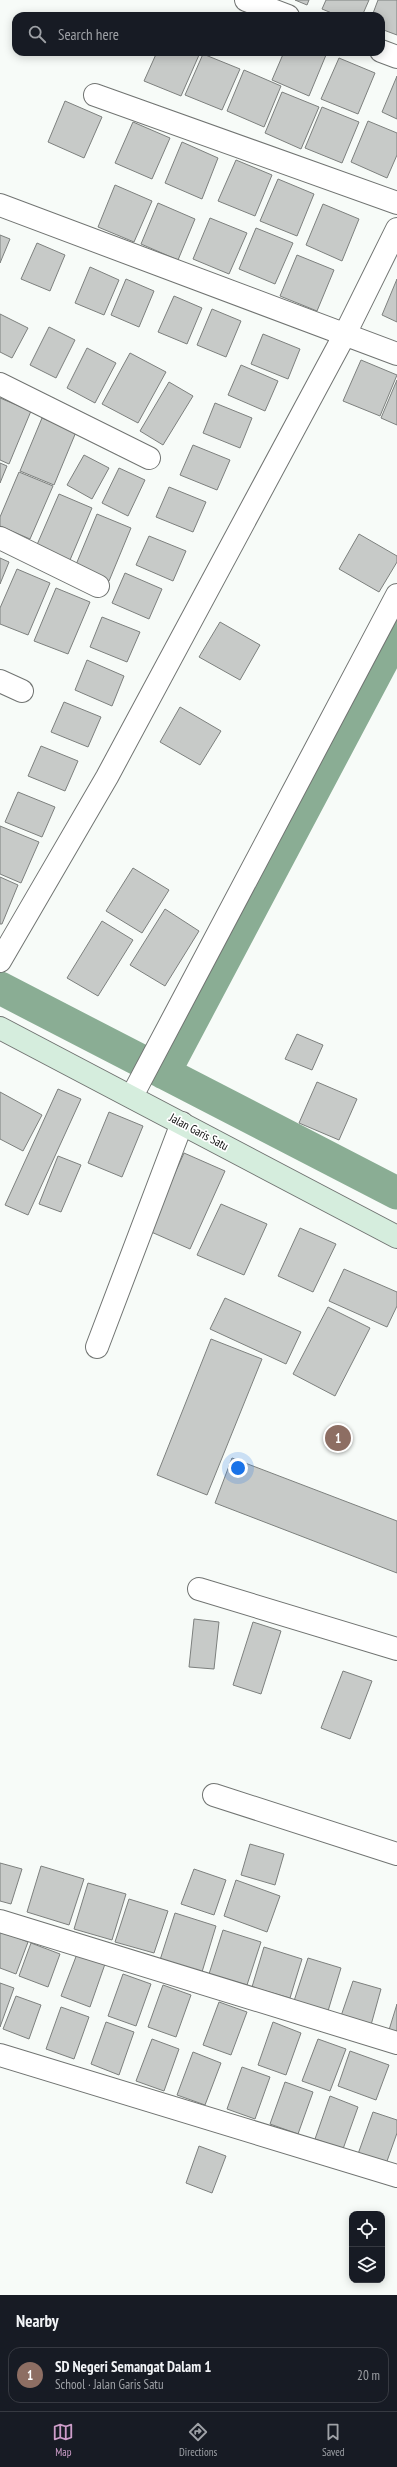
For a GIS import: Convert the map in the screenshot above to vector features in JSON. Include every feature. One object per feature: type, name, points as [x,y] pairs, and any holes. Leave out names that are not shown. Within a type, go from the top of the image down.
[{"type":"street","points":[[246,0],[278,12]]},
{"type":"street","points":[[385,52],[397,57]]},
{"type":"street","points":[[95,95],[397,203]]},
{"type":"street","points":[[0,205],[397,354]]},
{"type":"street","points":[[2,956],[108,777],[345,334],[397,228]]},
{"type":"street","points":[[0,384],[149,458]]},
{"type":"street","points":[[0,538],[98,586]]},
{"type":"street","points":[[137,1088],[396,600]]},
{"type":"street","points":[[0,681],[22,691]]},
{"type":"street","name":"Jalan Garis Satu","points":[[0,1028],[137,1088],[182,1123],[397,1237]]},
{"type":"street","points":[[97,1346],[182,1123]]},
{"type":"street","points":[[199,1589],[397,1649]]},
{"type":"street","points":[[214,1795],[397,1854]]},
{"type":"street","points":[[0,1921],[397,2043]]},
{"type":"street","points":[[0,2055],[397,2176]]},
{"type":"building","points":[[295,0],[309,0],[307,5]]},
{"type":"building","points":[[326,0],[369,0],[364,12],[329,12],[322,9]]},
{"type":"building","points":[[378,0],[397,0],[397,35],[385,30],[385,12],[374,12]]},
{"type":"building","points":[[155,56],[199,56],[181,96],[144,81]]},
{"type":"building","points":[[202,56],[208,56],[240,69],[222,110],[185,95]]},
{"type":"building","points":[[282,56],[326,56],[309,96],[272,80]]},
{"type":"building","points":[[339,58],[375,73],[358,114],[321,99]]},
{"type":"building","points":[[244,70],[281,86],[264,127],[227,111]]},
{"type":"building","points":[[397,76],[397,119],[382,112]]},
{"type":"building","points":[[282,92],[319,107],[301,149],[265,133]]},
{"type":"building","points":[[65,101],[102,117],[84,158],[48,142]]},
{"type":"building","points":[[322,107],[359,122],[342,163],[305,148]]},
{"type":"building","points":[[368,121],[397,133],[397,155],[387,178],[351,162]]},
{"type":"building","points":[[133,122],[170,138],[152,179],[115,163]]},
{"type":"building","points":[[182,142],[218,158],[202,199],[165,183]]},
{"type":"building","points":[[236,160],[272,175],[255,216],[218,201]]},
{"type":"building","points":[[278,179],[314,194],[297,236],[260,221]]},
{"type":"building","points":[[115,185],[152,201],[134,242],[98,227]]},
{"type":"building","points":[[158,203],[195,219],[178,260],[141,244]]},
{"type":"building","points":[[323,204],[359,219],[342,261],[306,245]]},
{"type":"building","points":[[210,218],[247,233],[229,274],[193,259]]},
{"type":"building","points":[[256,228],[293,243],[275,284],[239,269]]},
{"type":"building","points":[[0,235],[10,239],[0,263]]},
{"type":"building","points":[[37,243],[65,255],[50,291],[21,279]]},
{"type":"building","points":[[297,255],[334,270],[317,311],[280,296]]},
{"type":"building","points":[[90,267],[119,280],[104,315],[75,303]]},
{"type":"building","points":[[126,279],[154,291],[139,327],[111,315]]},
{"type":"building","points":[[397,279],[397,322],[382,315]]},
{"type":"building","points":[[174,296],[202,308],[187,344],[158,332]]},
{"type":"building","points":[[212,309],[241,321],[226,357],[197,345]]},
{"type":"building","points":[[0,314],[28,328],[12,358],[0,352]]},
{"type":"building","points":[[49,327],[75,340],[56,378],[30,365]]},
{"type":"building","points":[[263,334],[300,349],[288,379],[251,364]]},
{"type":"building","points":[[87,348],[116,363],[95,403],[67,388]]},
{"type":"building","points":[[130,353],[166,372],[138,423],[102,404]]},
{"type":"building","points":[[361,360],[397,375],[380,416],[343,401]]},
{"type":"building","points":[[241,365],[278,381],[265,411],[228,395]]},
{"type":"building","points":[[397,380],[397,425],[381,418]]},
{"type":"building","points":[[169,382],[193,396],[163,445],[140,431]]},
{"type":"building","points":[[0,398],[31,411],[9,464],[0,460]]},
{"type":"building","points":[[215,403],[252,418],[240,448],[203,433]]},
{"type":"building","points":[[42,418],[76,432],[54,485],[20,471]]},
{"type":"building","points":[[193,445],[230,460],[217,490],[180,475]]},
{"type":"building","points":[[84,455],[109,468],[92,499],[67,485]]},
{"type":"building","points":[[0,463],[7,466],[0,483]]},
{"type":"building","points":[[119,468],[145,480],[128,516],[102,503]]},
{"type":"building","points":[[19,472],[53,486],[30,539],[0,526],[0,517]]},
{"type":"building","points":[[169,487],[206,502],[193,532],[156,517]]},
{"type":"building","points":[[59,494],[92,508],[70,560],[36,547]]},
{"type":"building","points":[[97,514],[131,528],[109,581],[75,567]]},
{"type":"building","points":[[359,534],[397,556],[397,562],[379,592],[339,569]]},
{"type":"building","points":[[149,536],[186,551],[173,581],[136,565]]},
{"type":"building","points":[[0,558],[9,562],[0,584]]},
{"type":"building","points":[[17,569],[50,583],[28,635],[0,624],[0,608]]},
{"type":"building","points":[[125,573],[162,589],[149,619],[112,603]]},
{"type":"building","points":[[56,588],[90,602],[68,654],[34,641]]},
{"type":"building","points":[[102,617],[140,632],[127,662],[90,647]]},
{"type":"building","points":[[220,622],[260,645],[240,680],[199,657]]},
{"type":"building","points":[[87,660],[124,676],[112,706],[75,690]]},
{"type":"building","points":[[64,702],[101,717],[88,747],[51,732]]},
{"type":"building","points":[[180,707],[221,731],[200,765],[160,742]]},
{"type":"building","points":[[41,746],[78,761],[65,791],[28,776]]},
{"type":"building","points":[[18,792],[55,807],[42,837],[5,822]]},
{"type":"building","points":[[0,826],[39,842],[21,883],[0,874]]},
{"type":"building","points":[[133,868],[169,890],[142,933],[106,911]]},
{"type":"building","points":[[0,877],[18,885],[2,924],[0,924]]},
{"type":"building","points":[[165,909],[199,931],[165,986],[130,965]]},
{"type":"building","points":[[102,921],[133,940],[98,996],[67,978]]},
{"type":"building","points":[[297,1034],[323,1045],[312,1070],[285,1059]]},
{"type":"building","points":[[317,1082],[357,1099],[339,1140],[299,1123]]},
{"type":"building","points":[[58,1089],[81,1099],[28,1215],[5,1205]]},
{"type":"building","points":[[0,1092],[42,1115],[23,1151],[0,1139]]},
{"type":"building","points":[[109,1112],[143,1126],[122,1177],[88,1163]]},
{"type":"building","points":[[184,1153],[225,1171],[190,1249],[149,1231]]},
{"type":"building","points":[[58,1156],[81,1165],[61,1212],[39,1204]]},
{"type":"building","points":[[221,1204],[267,1224],[244,1275],[197,1255]]},
{"type":"building","points":[[300,1228],[336,1244],[313,1292],[278,1276]]},
{"type":"building","points":[[344,1269],[397,1292],[397,1306],[387,1327],[329,1301]]},
{"type":"building","points":[[225,1298],[301,1332],[286,1364],[210,1329]]},
{"type":"building","points":[[328,1307],[370,1328],[335,1396],[293,1374]]},
{"type":"building","points":[[211,1339],[262,1359],[207,1495],[157,1475]]},
{"type":"building","points":[[232,1458],[397,1521],[397,1573],[215,1503]]},
{"type":"building","points":[[194,1619],[219,1622],[214,1669],[189,1667]]},
{"type":"building","points":[[253,1622],[281,1631],[261,1694],[233,1685]]},
{"type":"building","points":[[343,1671],[372,1681],[350,1739],[321,1728]]},
{"type":"building","points":[[250,1844],[284,1854],[275,1885],[241,1875]]},
{"type":"building","points":[[0,1863],[22,1869],[11,1904],[0,1901]]},
{"type":"building","points":[[41,1866],[84,1879],[69,1925],[27,1912]]},
{"type":"building","points":[[194,1869],[226,1880],[214,1915],[181,1904]]},
{"type":"building","points":[[236,1880],[280,1896],[267,1932],[224,1916]]},
{"type":"building","points":[[88,1883],[126,1894],[112,1940],[74,1929]]},
{"type":"building","points":[[129,1899],[168,1911],[154,1953],[115,1942]]},
{"type":"building","points":[[175,1913],[216,1926],[202,1972],[160,1960]]},
{"type":"building","points":[[223,1930],[261,1942],[247,1985],[209,1974]]},
{"type":"building","points":[[0,1931],[28,1942],[16,1974],[0,1968]]},
{"type":"building","points":[[31,1943],[60,1954],[48,1987],[19,1976]]},
{"type":"building","points":[[264,1947],[302,1959],[290,1998],[252,1987]]},
{"type":"building","points":[[77,1954],[105,1964],[90,2007],[61,1996]]},
{"type":"building","points":[[308,1958],[341,1968],[328,2011],[294,2001]]},
{"type":"building","points":[[123,1974],[151,1984],[136,2026],[108,2016]]},
{"type":"building","points":[[353,1981],[381,1989],[371,2025],[341,2016]]},
{"type":"building","points":[[0,1983],[14,1988],[0,2027]]},
{"type":"building","points":[[163,1985],[191,1995],[176,2037],[148,2027]]},
{"type":"building","points":[[16,1996],[41,2005],[29,2039],[3,2029]]},
{"type":"building","points":[[219,2002],[247,2012],[231,2055],[203,2045]]},
{"type":"building","points":[[397,2004],[397,2032],[389,2030]]},
{"type":"building","points":[[61,2007],[89,2017],[74,2059],[46,2049]]},
{"type":"building","points":[[106,2022],[134,2032],[119,2075],[91,2064]]},
{"type":"building","points":[[273,2022],[301,2033],[286,2075],[258,2065]]},
{"type":"building","points":[[152,2039],[179,2049],[164,2091],[136,2081]]},
{"type":"building","points":[[318,2039],[346,2049],[330,2091],[302,2081]]},
{"type":"building","points":[[350,2051],[389,2065],[376,2100],[338,2086]]},
{"type":"building","points":[[193,2052],[221,2063],[205,2105],[177,2095]]},
{"type":"building","points":[[242,2067],[270,2077],[255,2119],[227,2109]]},
{"type":"building","points":[[285,2082],[313,2092],[298,2134],[270,2124]]},
{"type":"building","points":[[330,2096],[358,2107],[343,2149],[315,2139]]},
{"type":"building","points":[[373,2112],[397,2120],[397,2133],[386,2164],[358,2154]]},
{"type":"building","points":[[199,2146],[226,2156],[212,2193],[186,2183]]},
{"type":"waterway","points":[[164,1073],[397,633]]},
{"type":"waterway","points":[[0,988],[397,1193]]},
{"type":"place","name":"SD Negeri Semangat Dalam 1","points":[[338,1438]]}]
